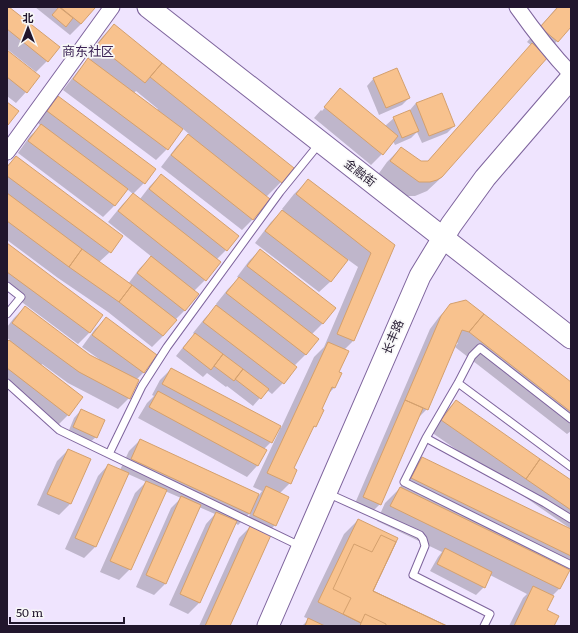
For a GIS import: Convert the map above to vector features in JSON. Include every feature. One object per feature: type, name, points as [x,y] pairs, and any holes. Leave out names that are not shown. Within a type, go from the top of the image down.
[{"type":"street","points":[[7,152],[112,7]]},
{"type":"street","name":"金融街","points":[[148,7],[571,338]]},
{"type":"street","points":[[517,7],[536,34],[554,55],[569,82]]},
{"type":"street","name":"长丰路","points":[[268,626],[420,276],[443,238],[485,178],[569,82]]},
{"type":"lane","points":[[109,454],[142,386],[167,347],[280,192],[321,142]]},
{"type":"lane","points":[[7,286],[21,296],[7,314]]},
{"type":"lane","points":[[571,419],[480,348],[472,356],[426,438],[404,482],[571,565]]},
{"type":"lane","points":[[7,383],[59,430],[302,547]]},
{"type":"lane","points":[[458,383],[571,467]]},
{"type":"lane","points":[[426,438],[545,503],[571,520]]},
{"type":"lane","points":[[325,492],[420,535],[425,546],[413,575],[490,614],[484,626]]},
{"type":"building","points":[[7,7],[9,7],[60,47],[48,62],[7,29]]},
{"type":"building","points":[[59,7],[73,18],[66,27],[52,15]]},
{"type":"building","points":[[60,7],[93,7],[95,8],[81,24]]},
{"type":"building","points":[[558,7],[571,7],[571,27],[558,42],[540,27]]},
{"type":"building","points":[[114,24],[162,63],[145,83],[97,45]]},
{"type":"building","points":[[532,43],[548,57],[442,177],[430,182],[419,182],[390,161],[401,147],[421,161],[428,161]]},
{"type":"building","points":[[7,50],[40,76],[27,93],[7,77]]},
{"type":"building","points":[[88,58],[183,129],[168,150],[73,79]]},
{"type":"building","points":[[162,63],[294,168],[282,183],[150,77]]},
{"type":"building","points":[[397,68],[410,98],[386,108],[373,78]]},
{"type":"building","points":[[340,88],[398,136],[383,155],[324,107]]},
{"type":"building","points":[[442,93],[455,126],[429,136],[416,103]]},
{"type":"building","points":[[58,96],[156,169],[145,184],[47,111]]},
{"type":"building","points":[[7,102],[19,111],[8,125],[7,124]]},
{"type":"building","points":[[410,110],[419,131],[402,138],[393,117]]},
{"type":"building","points":[[41,124],[128,189],[115,206],[28,141]]},
{"type":"building","points":[[188,134],[270,199],[253,220],[171,155]]},
{"type":"building","points":[[16,156],[123,236],[111,253],[7,176],[7,167]]},
{"type":"building","points":[[161,174],[239,236],[227,251],[149,189]]},
{"type":"building","points":[[308,179],[395,245],[354,341],[337,334],[371,253],[296,194]]},
{"type":"building","points":[[7,193],[82,249],[69,267],[7,221]]},
{"type":"building","points":[[133,193],[221,262],[206,281],[118,211]]},
{"type":"building","points":[[282,210],[348,260],[331,282],[265,231]]},
{"type":"building","points":[[7,243],[103,315],[90,333],[7,272]]},
{"type":"building","points":[[82,249],[132,285],[119,302],[69,267]]},
{"type":"building","points":[[260,249],[336,308],[323,324],[247,266]]},
{"type":"building","points":[[151,256],[199,294],[185,311],[137,273]]},
{"type":"building","points":[[239,277],[319,339],[306,355],[226,293]]},
{"type":"building","points":[[132,285],[177,320],[163,336],[119,302]]},
{"type":"building","points":[[466,300],[484,314],[469,332],[462,330],[428,410],[405,400],[441,316],[450,304]]},
{"type":"building","points":[[216,305],[297,367],[284,384],[203,322]]},
{"type":"building","points":[[25,306],[90,355],[139,380],[130,399],[79,372],[12,323]]},
{"type":"building","points":[[484,314],[571,382],[571,412],[469,332]]},
{"type":"building","points":[[106,317],[157,355],[144,373],[92,335]]},
{"type":"building","points":[[195,333],[223,354],[211,370],[183,348]]},
{"type":"building","points":[[9,340],[83,397],[69,416],[7,368],[7,342]]},
{"type":"building","points":[[328,342],[349,351],[339,372],[342,373],[335,388],[332,387],[322,409],[324,410],[316,427],[314,426],[294,468],[297,470],[291,484],[267,473]]},
{"type":"building","points":[[223,354],[243,369],[234,381],[214,366]]},
{"type":"building","points":[[171,368],[281,426],[272,443],[162,384]]},
{"type":"building","points":[[243,369],[269,389],[261,399],[235,379]]},
{"type":"building","points":[[158,391],[267,450],[258,466],[149,407]]},
{"type":"building","points":[[405,400],[423,408],[381,505],[363,497]]},
{"type":"building","points":[[456,400],[540,459],[526,479],[441,420]]},
{"type":"building","points":[[81,409],[105,420],[97,438],[73,427]]},
{"type":"building","points":[[140,439],[259,494],[250,514],[131,459]]},
{"type":"building","points":[[68,449],[91,459],[71,504],[47,494]]},
{"type":"building","points":[[422,457],[571,529],[571,556],[411,478]]},
{"type":"building","points":[[540,459],[571,480],[571,510],[526,479]]},
{"type":"building","points":[[108,464],[129,473],[96,547],[75,538]]},
{"type":"building","points":[[146,481],[167,490],[131,570],[110,561]]},
{"type":"building","points":[[266,486],[289,497],[276,526],[253,515]]},
{"type":"building","points":[[400,487],[570,570],[560,589],[390,506]]},
{"type":"building","points":[[181,496],[201,505],[166,584],[146,575]]},
{"type":"building","points":[[216,512],[237,521],[200,603],[180,594]]},
{"type":"building","points":[[358,519],[398,538],[373,591],[447,626],[360,626],[361,623],[318,602]]},
{"type":"building","points":[[250,526],[271,535],[230,626],[205,626]]},
{"type":"building","points":[[381,535],[396,542],[373,591],[447,626],[386,626],[386,624],[365,614],[361,623],[343,614],[351,598],[333,589],[354,544],[372,552]]},
{"type":"building","points":[[445,548],[492,572],[485,588],[437,564]]},
{"type":"building","points":[[533,586],[554,596],[547,610],[559,616],[554,626],[514,626]]},
{"type":"building","points":[[308,618],[325,626],[305,626]]},
{"type":"district","name":"商东社区","points":[[88,51]]}]
